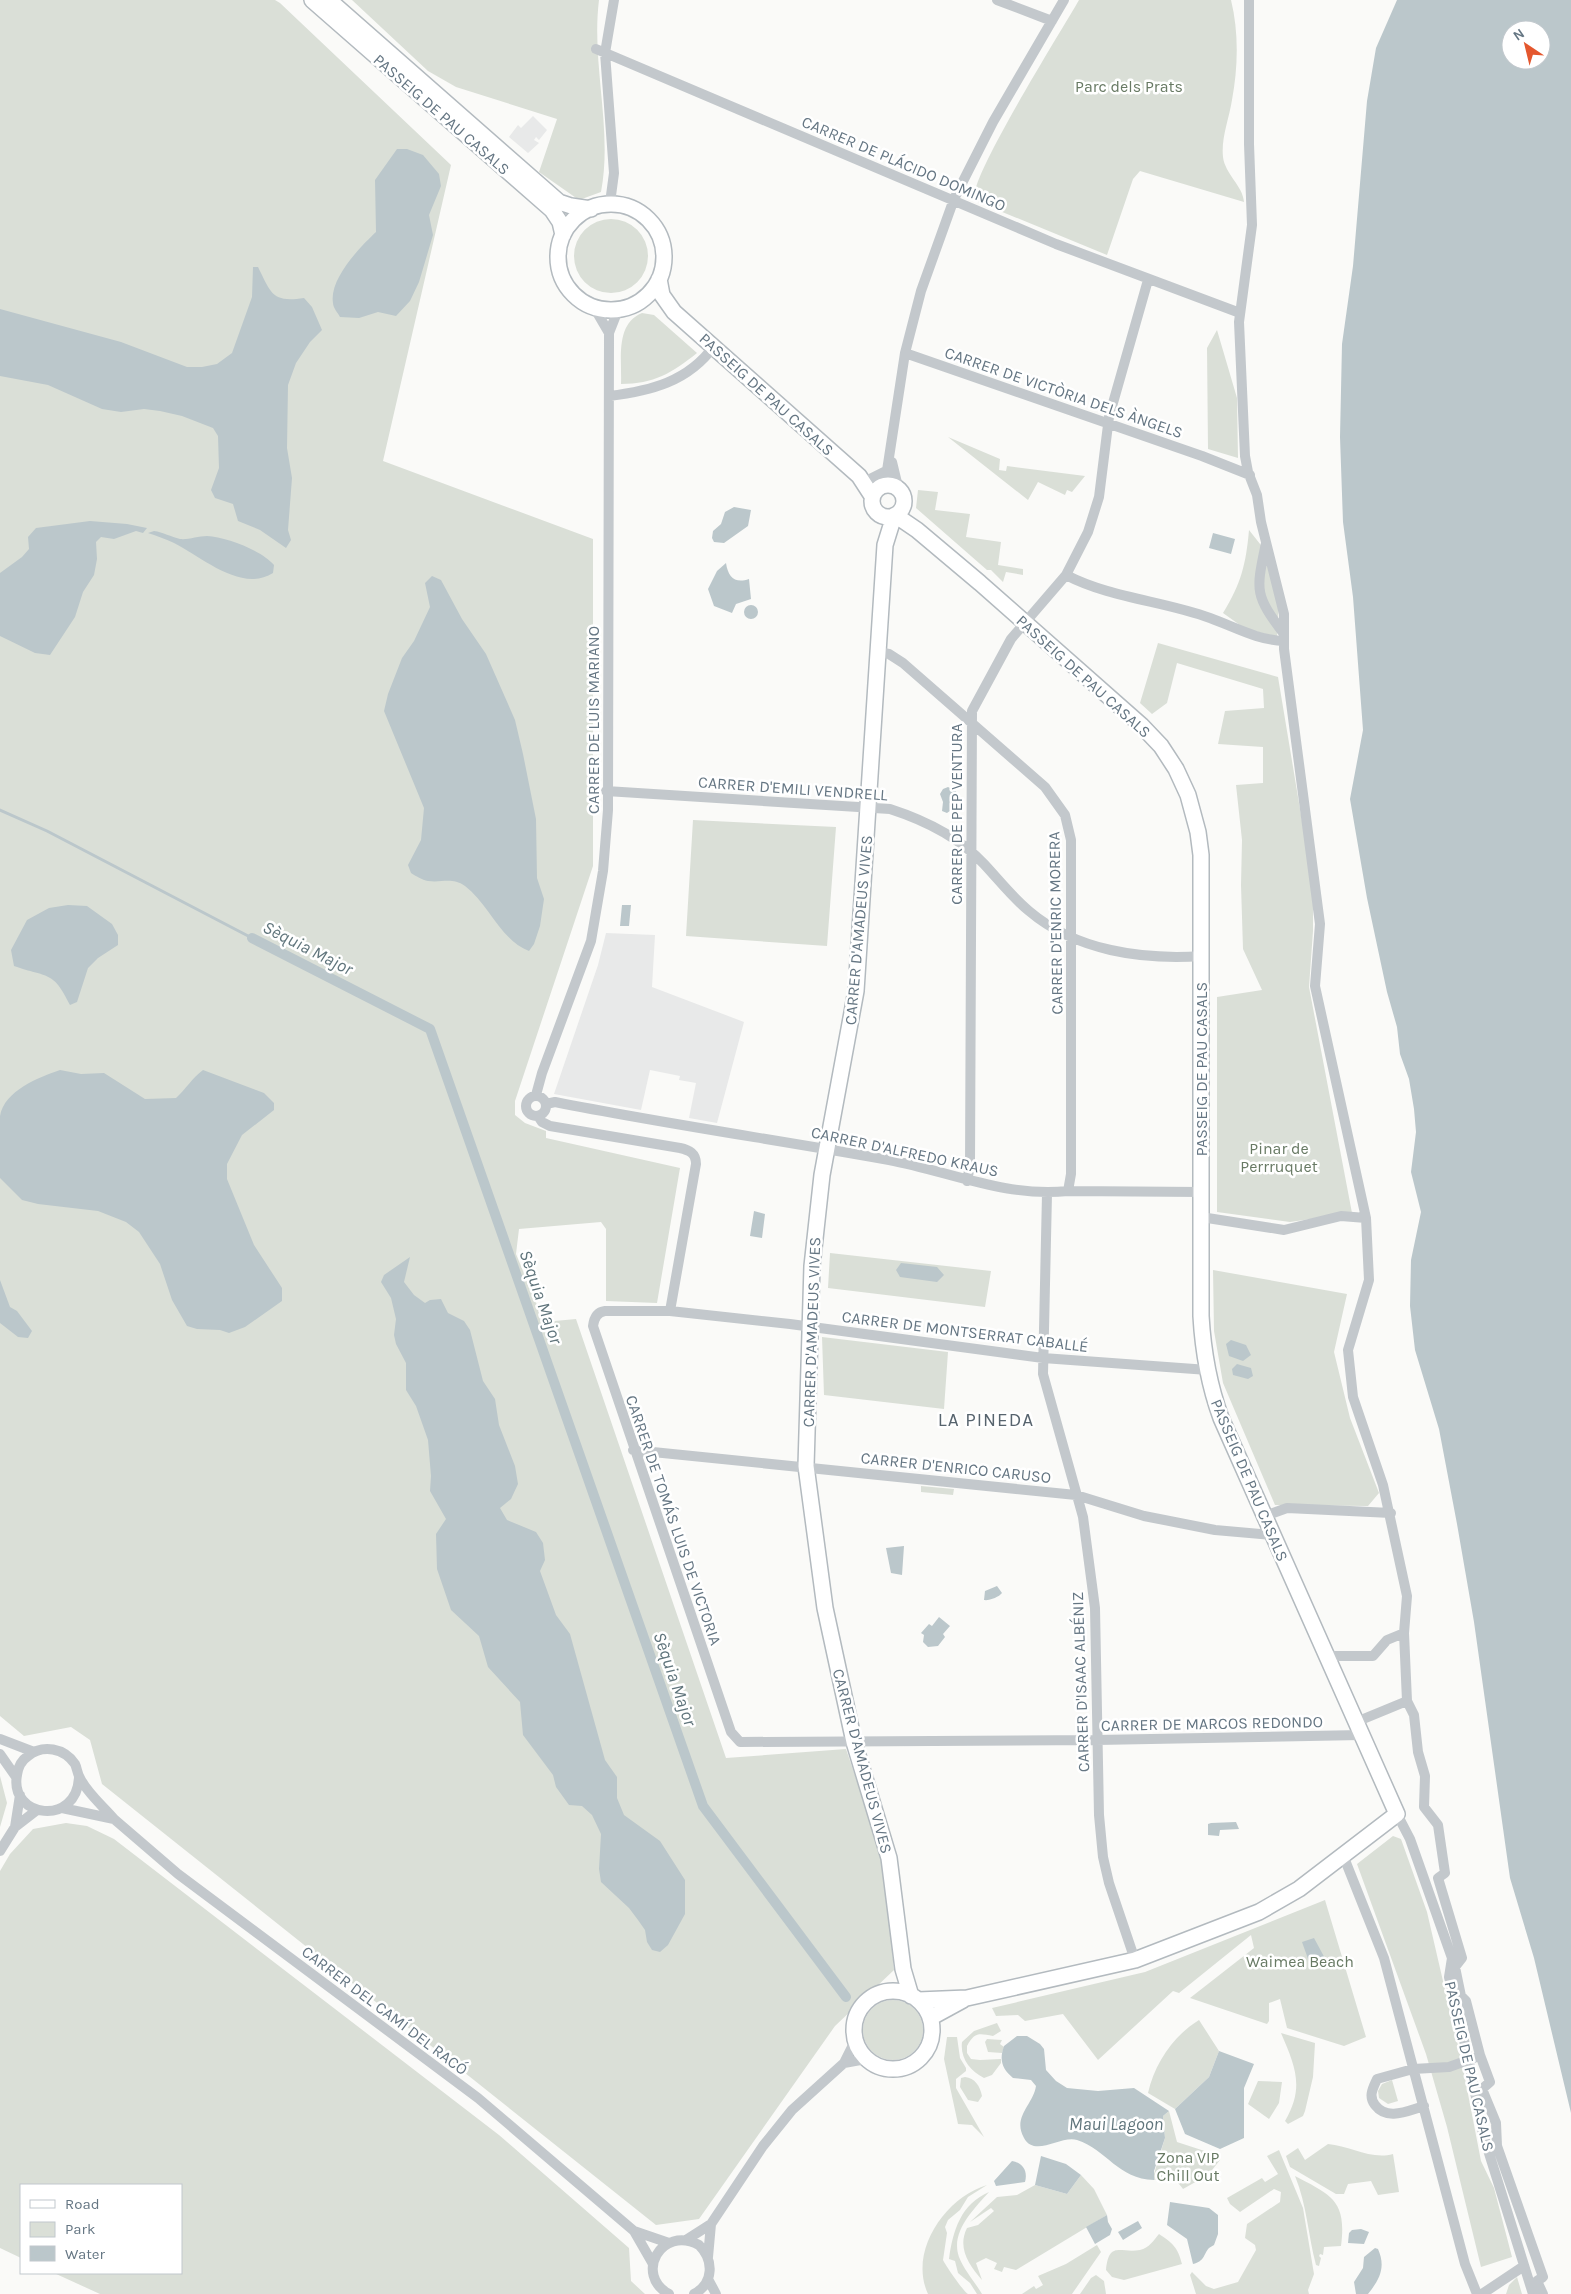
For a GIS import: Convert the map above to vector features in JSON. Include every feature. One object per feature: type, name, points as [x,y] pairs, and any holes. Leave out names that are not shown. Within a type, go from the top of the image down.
[{"type":"street","name":"PASSEIG DE PAU CASALS","points":[[312,0],[552,210],[560,222],[563,235]]},
{"type":"street","name":"PASSEIG DE PAU CASALS","points":[[329,0],[559,202],[591,209]]},
{"type":"street","points":[[610,203],[614,173],[601,51],[614,0]]},
{"type":"street","points":[[997,0],[1052,21]]},
{"type":"street","points":[[890,481],[877,488],[872,496],[873,507],[890,515],[905,503],[904,494],[890,481],[891,459],[905,352],[921,291],[954,199],[992,122],[1064,0]]},
{"type":"street","points":[[1249,0],[1249,144],[1252,226],[1240,313],[1245,456],[1257,495],[1284,614],[1284,638],[1320,924],[1315,986],[1366,1218],[1369,1280],[1348,1350],[1353,1396],[1391,1513],[1407,1596],[1404,1633],[1407,1700],[1414,1715],[1418,1752],[1425,1776],[1424,1807],[1438,1825],[1445,1873],[1438,1878],[1462,1958],[1456,1967],[1461,1996],[1466,2001],[1480,2055],[1490,2082],[1482,2089],[1496,2124],[1497,2146],[1543,2277],[1537,2281],[1543,2294]]},
{"type":"street","name":"CARRER DE PLÁCIDO DOMINGO","points":[[601,51],[954,199],[1056,244],[1240,313]]},
{"type":"street","points":[[610,203],[636,210],[655,226],[664,256],[659,279],[641,301],[618,310],[595,309],[579,300],[566,287],[559,271],[558,252],[563,235],[580,215],[591,209],[610,203]]},
{"type":"street","name":"PASSEIG DE PAU CASALS","points":[[659,279],[662,294],[674,312]]},
{"type":"street","name":"CARRER DE PEP VENTURA","points":[[967,1181],[970,1166],[972,722],[976,702],[1011,638],[1066,575],[1082,544],[1096,509],[1108,423],[1148,280]]},
{"type":"street","name":"PASSEIG DE PAU CASALS","points":[[641,301],[659,305],[674,312],[863,478],[872,496]]},
{"type":"street","name":"CARRER DE LUIS MARIANO","points":[[595,309],[609,334]]},
{"type":"street","name":"CARRER DE LUIS MARIANO","points":[[536,1095],[542,1073],[582,970],[592,935],[605,856],[608,810],[606,791],[609,334],[618,310]]},
{"type":"street","points":[[609,396],[648,390],[684,376],[702,361],[714,346]]},
{"type":"street","name":"CARRER DE VICTÒRIA DELS ÀNGELS","points":[[905,352],[1250,475]]},
{"type":"street","points":[[890,481],[891,459]]},
{"type":"street","name":"PASSEIG DE PAU CASALS","points":[[863,478],[890,481]]},
{"type":"street","name":"PASSEIG DE PAU CASALS","points":[[905,503],[913,528]]},
{"type":"street","name":"PASSEIG DE PAU CASALS","points":[[890,515],[913,528],[1025,622],[1141,725],[1161,746],[1176,769],[1188,796],[1198,832],[1202,876],[1201,1316],[1208,1370],[1221,1418],[1410,1840],[1452,1958],[1449,1977],[1469,2060],[1483,2134],[1533,2294]]},
{"type":"street","name":"CARRER D'AMADEUS VIVES","points":[[890,515],[878,652],[855,1004],[826,1150],[815,1230],[808,1326],[806,1466],[825,1608],[854,1742],[888,1858],[903,1969],[914,1998]]},
{"type":"street","points":[[887,535],[913,528]]},
{"type":"street","points":[[1266,540],[1259,583],[1259,595],[1284,638]]},
{"type":"street","points":[[1066,575],[1086,584],[1210,618],[1235,630],[1284,638]]},
{"type":"street","name":"CARRER D'ENRIC MORERA","points":[[878,652],[897,658],[972,722],[1045,787],[1065,815],[1071,840],[1072,938],[1071,1174],[1068,1191]]},
{"type":"street","name":"CARRER D'EMILI VENDRELL","points":[[606,791],[890,809],[919,820],[971,852],[1028,911],[1072,938],[1104,948],[1135,954],[1202,956]]},
{"type":"street","points":[[536,1095],[542,1098],[546,1104],[545,1110],[538,1116],[530,1115],[525,1106],[530,1097],[536,1095]]},
{"type":"street","name":"CARRER D'ALFREDO KRAUS","points":[[546,1104],[556,1102],[911,1165],[967,1181],[1047,1194],[1068,1191],[1201,1192]]},
{"type":"street","points":[[538,1116],[542,1122],[550,1126],[680,1148],[693,1154],[696,1164],[670,1311]]},
{"type":"street","name":"CARRER D'ISAAC ALBÉNIZ","points":[[1047,1194],[1043,1374],[1083,1517],[1095,1608],[1099,1815],[1103,1858],[1109,1883],[1135,1960]]},
{"type":"street","points":[[1201,1217],[1214,1217],[1284,1230],[1341,1216],[1366,1218]]},
{"type":"street","name":"CARRER DE MONTSERRAT CABALLÉ","points":[[600,1312],[670,1311],[808,1326],[1043,1358],[1208,1370]]},
{"type":"street","name":"CARRER DE TOMÁS LUIS DE VICTORIA","points":[[600,1312],[594,1319],[593,1326],[633,1450],[735,1738]]},
{"type":"street","name":"CARRER D'ENRICO CARUSO","points":[[633,1450],[806,1466],[1076,1495],[1144,1516],[1206,1528],[1273,1535]]},
{"type":"street","points":[[1265,1516],[1287,1508],[1391,1513]]},
{"type":"street","points":[[1327,1656],[1373,1656],[1387,1640],[1404,1633]]},
{"type":"street","points":[[1359,1728],[1407,1700]]},
{"type":"street","name":"CARRER DE MARCOS REDONDO","points":[[735,1738],[740,1742],[749,1744],[1097,1740],[1359,1728]]},
{"type":"street","points":[[0,1739],[34,1752]]},
{"type":"street","points":[[16,1777],[22,1762],[34,1752],[50,1749],[64,1753],[74,1762],[79,1777],[77,1792],[62,1808],[45,1812],[37,1810],[27,1804],[20,1795]]},
{"type":"street","points":[[0,1754],[16,1777],[20,1795],[15,1827]]},
{"type":"street","name":"CARRER DEL CAMÍ DEL RACÓ","points":[[79,1777],[114,1819],[178,1874],[478,2098],[634,2231],[653,2264],[656,2280],[669,2294]]},
{"type":"street","name":"CARRER DEL CAMÍ DEL RACÓ","points":[[62,1808],[114,1819]]},
{"type":"street","points":[[0,1851],[15,1827],[37,1810]]},
{"type":"street","points":[[914,1998],[930,2018],[932,2033],[928,2048],[914,2063],[904,2067],[884,2068],[866,2059],[856,2041],[854,2024],[861,2008],[874,1996],[890,1991],[914,1998],[967,1998],[1135,1960],[1259,1912],[1299,1889],[1397,1814]]},
{"type":"street","points":[[1343,1855],[1384,1958],[1465,2264],[1477,2294]]},
{"type":"street","points":[[890,1991],[903,1969]]},
{"type":"street","points":[[930,2018],[967,1998]]},
{"type":"street","points":[[653,2264],[658,2252],[668,2243],[686,2240],[711,2224],[763,2146],[792,2110],[844,2063],[856,2041]]},
{"type":"street","points":[[1424,2106],[1387,2114],[1379,2111],[1372,2102],[1371,2091],[1377,2079],[1414,2069],[1449,2067],[1480,2055]]},
{"type":"street","points":[[844,2063],[866,2059]]},
{"type":"street","points":[[694,2294],[701,2289],[708,2279],[711,2224]]},
{"type":"street","name":"CARRER DEL CAMÍ DEL RACÓ","points":[[634,2231],[668,2243]]},
{"type":"street","points":[[686,2240],[699,2245],[708,2257]]},
{"type":"street","points":[[1482,2294],[1524,2266]]},
{"type":"street","points":[[708,2279],[716,2294]]},
{"type":"shaded area","points":[[533,116],[547,130],[539,140],[536,137],[534,140],[539,143],[528,153],[509,137],[518,125],[521,128]]},
{"type":"shaded area","points":[[606,933],[655,935],[652,987],[744,1022],[717,1123],[689,1118],[696,1083],[679,1080],[680,1076],[650,1070],[641,1110],[554,1094],[598,965]]},
{"type":"green space","points":[[0,0],[275,0],[280,3],[451,165],[383,461],[593,539],[593,866],[515,1101],[515,1115],[525,1123],[546,1131],[546,1138],[680,1168],[657,1303],[606,1301],[606,1229],[601,1222],[519,1229],[516,1254],[544,1322],[576,1319],[726,1758],[846,1749],[883,1858],[894,1970],[835,2026],[699,2219],[656,2225],[102,1784],[90,1740],[71,1727],[24,1736],[0,1716]]},
{"type":"green space","points":[[352,0],[599,0],[598,48],[605,144],[601,192],[579,200],[539,172],[557,119],[456,87],[428,71]]},
{"type":"green space","name":"Parc dels Prats","points":[[1079,0],[1231,0],[1236,37],[1236,75],[1223,143],[1223,157],[1227,169],[1241,191],[1244,202],[1140,171],[1133,179],[1107,255],[978,202],[975,198],[977,186],[986,163],[1019,102]]},
{"type":"green space","points":[[611,219],[625,222],[637,230],[645,242],[648,256],[645,270],[637,282],[625,290],[611,293],[597,290],[585,282],[577,270],[574,256],[577,242],[585,230],[597,222]]},
{"type":"green space","points":[[642,313],[654,315],[697,353],[671,372],[662,376],[643,382],[621,384],[621,353],[624,334],[627,325],[633,318]]},
{"type":"green space","points":[[1217,330],[1237,398],[1238,458],[1208,449],[1207,348]]},
{"type":"green space","points":[[948,437],[1000,459],[999,470],[1006,471],[1007,466],[1085,476],[1072,492],[1067,490],[1065,495],[1038,482],[1028,500]]},
{"type":"green space","points":[[918,490],[938,492],[935,510],[970,514],[966,537],[1001,542],[998,565],[1023,569],[1023,575],[1006,572],[1003,582],[991,570],[987,570],[916,508]]},
{"type":"green space","points":[[1249,530],[1264,549],[1279,604],[1277,637],[1244,628],[1223,613],[1242,573]]},
{"type":"green space","name":"Pinar de Perrruquet","points":[[1158,643],[1278,677],[1313,887],[1313,931],[1309,987],[1352,1213],[1290,1222],[1217,1212],[1217,997],[1262,990],[1243,949],[1242,840],[1236,785],[1263,783],[1263,747],[1218,744],[1225,711],[1264,708],[1263,689],[1177,663],[1167,703],[1152,714],[1140,703]]},
{"type":"green space","points":[[693,820],[836,827],[827,946],[686,936]]},
{"type":"green space","points":[[830,1253],[991,1271],[985,1307],[828,1288]]},
{"type":"green space","points":[[1213,1270],[1347,1294],[1334,1352],[1350,1418],[1379,1493],[1368,1506],[1275,1505],[1223,1383],[1214,1331]]},
{"type":"green space","points":[[822,1337],[948,1352],[944,1409],[824,1395]]},
{"type":"green space","points":[[921,1486],[954,1489],[953,1495],[921,1492]]},
{"type":"green space","points":[[0,1776],[7,1803],[0,1827]]},
{"type":"green space","points":[[66,1823],[87,1826],[114,1839],[499,2135],[629,2248],[631,2281],[645,2294],[100,2294],[56,2274],[182,2274],[182,2184],[20,2184],[20,2258],[0,2248],[0,1871],[10,1854],[33,1829]]},
{"type":"green space","points":[[1393,1836],[1401,1839],[1427,1912],[1462,2063],[1481,2161],[1494,2188],[1512,2257],[1481,2267],[1447,2127],[1426,2054],[1357,1864]]},
{"type":"green space","name":"Waimea Beach","points":[[1325,1900],[1366,2037],[1344,2046],[1287,2028],[1280,1999],[1269,2003],[1269,2021],[1267,2024],[1190,1998],[1254,1948],[1251,1935],[1179,1993],[1173,1991],[1098,2060],[1063,2014],[1025,2021],[1018,2015],[996,2016],[992,2008],[1145,1972]]},
{"type":"green space","points":[[893,2000],[910,2005],[918,2013],[923,2030],[918,2047],[910,2055],[893,2060],[876,2055],[868,2047],[863,2030],[868,2013],[876,2005]]},
{"type":"green space","points":[[1199,2020],[1219,2051],[1209,2077],[1175,2109],[1148,2093],[1155,2071],[1166,2051],[1181,2034]]},
{"type":"green space","points":[[997,2023],[1001,2031],[993,2036],[981,2034],[975,2036],[967,2046],[967,2053],[971,2059],[1001,2059],[1001,2063],[992,2075],[984,2078],[974,2072],[964,2059],[962,2042],[974,2031]]},
{"type":"green space","points":[[1281,2033],[1315,2043],[1313,2077],[1305,2111],[1303,2116],[1288,2124],[1285,2121],[1295,2098],[1296,2077],[1294,2066]]},
{"type":"green space","points":[[947,2037],[957,2037],[960,2058],[966,2071],[956,2079],[956,2088],[984,2137],[972,2125],[958,2124],[944,2059]]},
{"type":"green space","points":[[987,2039],[1002,2040],[1000,2044],[1004,2047],[1002,2053],[988,2052],[985,2042]]},
{"type":"green space","points":[[961,2078],[972,2079],[980,2089],[982,2096],[978,2102],[968,2100],[960,2087]]},
{"type":"green space","points":[[1392,2080],[1398,2101],[1388,2104],[1379,2098],[1378,2091],[1382,2084]]},
{"type":"green space","points":[[1258,2081],[1282,2082],[1279,2103],[1269,2119],[1248,2104]]},
{"type":"green space","name":"Zona VIP Chill Out","points":[[1169,2111],[1177,2142],[1220,2156],[1220,2160],[1208,2175],[1183,2189],[1174,2180],[1154,2180],[1153,2177],[1165,2138],[1163,2116]]},
{"type":"green space","points":[[1328,2144],[1369,2154],[1393,2154],[1399,2192],[1378,2195],[1371,2181],[1348,2184],[1344,2194],[1336,2194],[1290,2167],[1286,2156],[1298,2148],[1305,2160]]},
{"type":"green space","points":[[1279,2150],[1303,2208],[1314,2274],[1308,2290],[1309,2294],[1196,2294],[1190,2275],[1192,2272],[1206,2286],[1214,2289],[1238,2282],[1256,2250],[1255,2245],[1245,2238],[1247,2224],[1280,2202],[1281,2192],[1274,2189],[1240,2212],[1230,2204],[1227,2198],[1262,2178],[1265,2182],[1278,2174],[1267,2156]]},
{"type":"green space","points":[[1081,2175],[1094,2189],[1107,2215],[1016,2270],[1004,2267],[1002,2272],[994,2269],[997,2263],[986,2258],[976,2263],[982,2280],[966,2256],[963,2242],[964,2235],[967,2228],[978,2225],[994,2211],[991,2208],[970,2222],[997,2197],[1017,2195],[1035,2185],[1067,2194]]},
{"type":"green space","points":[[1295,2176],[1327,2194],[1339,2209],[1342,2231],[1341,2246],[1324,2247],[1323,2255],[1320,2254],[1319,2256],[1321,2258],[1319,2266],[1316,2265],[1313,2254],[1305,2209]]},
{"type":"green space","points":[[987,2185],[968,2197],[960,2210],[948,2220],[945,2227],[947,2233],[943,2260],[968,2294],[928,2294],[923,2277],[923,2261],[927,2244],[935,2228],[945,2213],[958,2201],[972,2191]]},
{"type":"green space","points":[[989,2192],[965,2222],[958,2239],[959,2257],[982,2294],[977,2294],[970,2283],[958,2273],[955,2261],[949,2259],[953,2238],[960,2219],[972,2203]]},
{"type":"green space","points":[[1159,2234],[1174,2246],[1182,2264],[1124,2280],[1112,2277],[1106,2270],[1110,2255],[1113,2252],[1117,2250],[1133,2251],[1146,2248]]},
{"type":"green space","points":[[1097,2245],[1101,2252],[1072,2294],[1022,2294],[1034,2286],[1036,2289],[1043,2285],[1038,2276],[1066,2264]]},
{"type":"green space","points":[[1096,2275],[1104,2281],[1106,2294],[1080,2294],[1091,2278]]},
{"type":"green space","points":[[1517,2277],[1522,2294],[1506,2294],[1509,2285]]},
{"type":"water","points":[[1397,0],[1571,0],[1571,2113],[1534,1958],[1510,1878],[1474,1622],[1457,1524],[1439,1429],[1415,1350],[1410,1306],[1411,1260],[1421,1212],[1411,1172],[1416,1132],[1414,1109],[1409,1079],[1400,1054],[1397,1027],[1387,992],[1367,898],[1350,799],[1363,730],[1353,597],[1343,522],[1340,437],[1342,344],[1353,266],[1367,101],[1376,48]]},
{"type":"water","points":[[397,149],[407,149],[423,155],[439,174],[441,186],[429,215],[433,235],[419,282],[410,301],[396,316],[378,312],[359,318],[340,317],[333,305],[333,294],[336,284],[347,264],[376,232],[375,180]]},
{"type":"water","points":[[253,267],[258,267],[266,284],[274,294],[285,299],[304,298],[312,307],[322,330],[310,342],[296,363],[288,385],[287,448],[292,478],[288,530],[291,540],[286,548],[260,530],[238,521],[233,504],[215,498],[211,490],[219,468],[218,436],[213,428],[182,416],[160,411],[144,409],[121,412],[102,409],[48,385],[0,376],[0,309],[121,342],[187,367],[217,364],[232,353],[252,297]]},
{"type":"water","points":[[734,507],[751,510],[748,526],[724,543],[714,542],[712,538],[713,531],[721,524],[725,512]]},
{"type":"water","points":[[90,521],[127,524],[147,528],[143,533],[136,531],[114,539],[101,537],[96,542],[97,559],[94,575],[83,592],[75,617],[50,655],[35,653],[0,636],[0,573],[22,557],[29,549],[28,537],[36,528]]},
{"type":"water","points":[[154,531],[180,539],[207,536],[233,542],[252,549],[268,559],[274,565],[273,573],[261,578],[248,579],[235,576],[209,564],[174,543],[148,533]]},
{"type":"water","points":[[1213,533],[1235,539],[1231,554],[1209,548]]},
{"type":"water","points":[[726,563],[730,576],[740,581],[749,579],[751,599],[736,604],[732,613],[714,606],[708,589],[717,571]]},
{"type":"water","points":[[432,576],[441,580],[462,619],[486,654],[515,720],[536,819],[537,878],[544,899],[540,926],[534,944],[529,951],[519,946],[503,931],[481,902],[465,886],[451,881],[424,880],[411,873],[408,865],[421,840],[424,808],[384,711],[388,694],[402,658],[414,641],[430,607],[425,583]]},
{"type":"water","points":[[748,605],[754,605],[758,612],[754,619],[748,619],[744,615],[744,609]]},
{"type":"water","points":[[948,787],[956,791],[956,794],[953,806],[947,813],[942,811],[943,802],[940,794],[943,789]]},
{"type":"water","points":[[68,905],[87,906],[112,924],[118,935],[118,945],[98,958],[88,968],[77,1002],[70,1005],[54,980],[42,974],[14,966],[11,950],[27,920],[49,908]]},
{"type":"water","points":[[622,905],[631,905],[629,926],[620,926]]},
{"type":"water","points":[[60,1070],[81,1074],[104,1073],[145,1099],[176,1098],[203,1070],[264,1093],[274,1103],[274,1110],[242,1135],[227,1164],[227,1179],[254,1245],[282,1288],[282,1301],[245,1327],[229,1333],[187,1326],[172,1300],[160,1264],[139,1232],[126,1222],[98,1211],[38,1204],[22,1200],[0,1178],[0,1116],[3,1107],[15,1092],[24,1086]]},
{"type":"water","points":[[754,1211],[765,1214],[762,1238],[750,1236]]},
{"type":"water","points":[[410,1257],[404,1282],[414,1295],[425,1303],[430,1300],[441,1299],[448,1313],[464,1321],[470,1330],[483,1381],[495,1399],[499,1425],[515,1466],[518,1484],[511,1499],[500,1508],[507,1520],[536,1532],[543,1543],[545,1560],[540,1571],[556,1615],[570,1634],[605,1760],[617,1777],[617,1798],[624,1815],[660,1841],[685,1880],[685,1914],[668,1945],[660,1952],[652,1950],[647,1942],[645,1930],[629,1908],[601,1882],[599,1869],[601,1834],[592,1815],[582,1806],[569,1805],[556,1787],[553,1775],[523,1735],[520,1702],[488,1667],[479,1636],[451,1610],[437,1569],[436,1534],[446,1519],[430,1491],[431,1476],[428,1440],[416,1406],[406,1390],[406,1363],[396,1344],[394,1335],[396,1319],[391,1298],[381,1282],[384,1275]]},
{"type":"water","points":[[901,1263],[937,1267],[944,1275],[937,1282],[900,1277],[896,1270]]},
{"type":"water","points":[[0,1280],[10,1307],[17,1311],[32,1331],[28,1338],[18,1337],[0,1323]]},
{"type":"water","points":[[1231,1340],[1246,1345],[1251,1355],[1243,1361],[1229,1356],[1226,1344]]},
{"type":"water","points":[[1237,1364],[1251,1368],[1253,1376],[1248,1379],[1233,1375],[1232,1369]]},
{"type":"water","points":[[904,1546],[902,1575],[891,1573],[886,1548]]},
{"type":"water","points":[[997,1586],[1002,1593],[989,1600],[984,1600],[985,1591]]},
{"type":"water","points":[[939,1617],[950,1626],[943,1634],[945,1637],[938,1646],[928,1647],[923,1642],[924,1635],[921,1633],[929,1624],[932,1626]]},
{"type":"water","points":[[1236,1822],[1239,1829],[1220,1830],[1219,1836],[1208,1835],[1208,1824]]},
{"type":"water","points":[[1314,1938],[1328,1964],[1312,1970],[1302,1942]]},
{"type":"water","name":"Maui Lagoon","points":[[1017,2036],[1027,2036],[1040,2044],[1044,2049],[1046,2070],[1056,2081],[1067,2088],[1098,2091],[1134,2088],[1169,2111],[1163,2116],[1165,2138],[1154,2171],[1154,2180],[1131,2175],[1097,2150],[1077,2140],[1064,2140],[1041,2146],[1029,2144],[1024,2138],[1020,2124],[1036,2086],[1031,2080],[1013,2078],[1004,2068],[1002,2060],[1004,2046]]},
{"type":"water","points":[[1219,2051],[1254,2064],[1244,2088],[1244,2138],[1220,2149],[1185,2134],[1175,2109],[1209,2077]]},
{"type":"water","points":[[1041,2156],[1066,2164],[1081,2175],[1067,2194],[1035,2185]]},
{"type":"water","points":[[1012,2161],[1024,2168],[1026,2174],[1025,2182],[996,2186],[994,2181]]},
{"type":"water","points":[[1170,2202],[1209,2208],[1218,2215],[1218,2234],[1214,2245],[1209,2248],[1197,2263],[1193,2264],[1187,2239],[1167,2225]]},
{"type":"water","points":[[1107,2215],[1112,2229],[1110,2235],[1095,2244],[1086,2227]]},
{"type":"water","points":[[1138,2221],[1142,2228],[1123,2240],[1118,2232]]},
{"type":"water","points":[[1361,2229],[1369,2232],[1364,2244],[1348,2243],[1349,2233],[1352,2230]]},
{"type":"water","points":[[1375,2248],[1378,2249],[1382,2267],[1379,2278],[1368,2294],[1356,2294],[1354,2282],[1363,2268],[1364,2257]]},
{"type":"waterway","name":"Sèquia Major","points":[[0,810],[47,831],[252,938]]},
{"type":"waterway","name":"Sèquia Major","points":[[252,938],[430,1029],[703,1806],[846,1997]]},
{"type":"district","name":"LA PINEDA","points":[[986,1419]]}]
